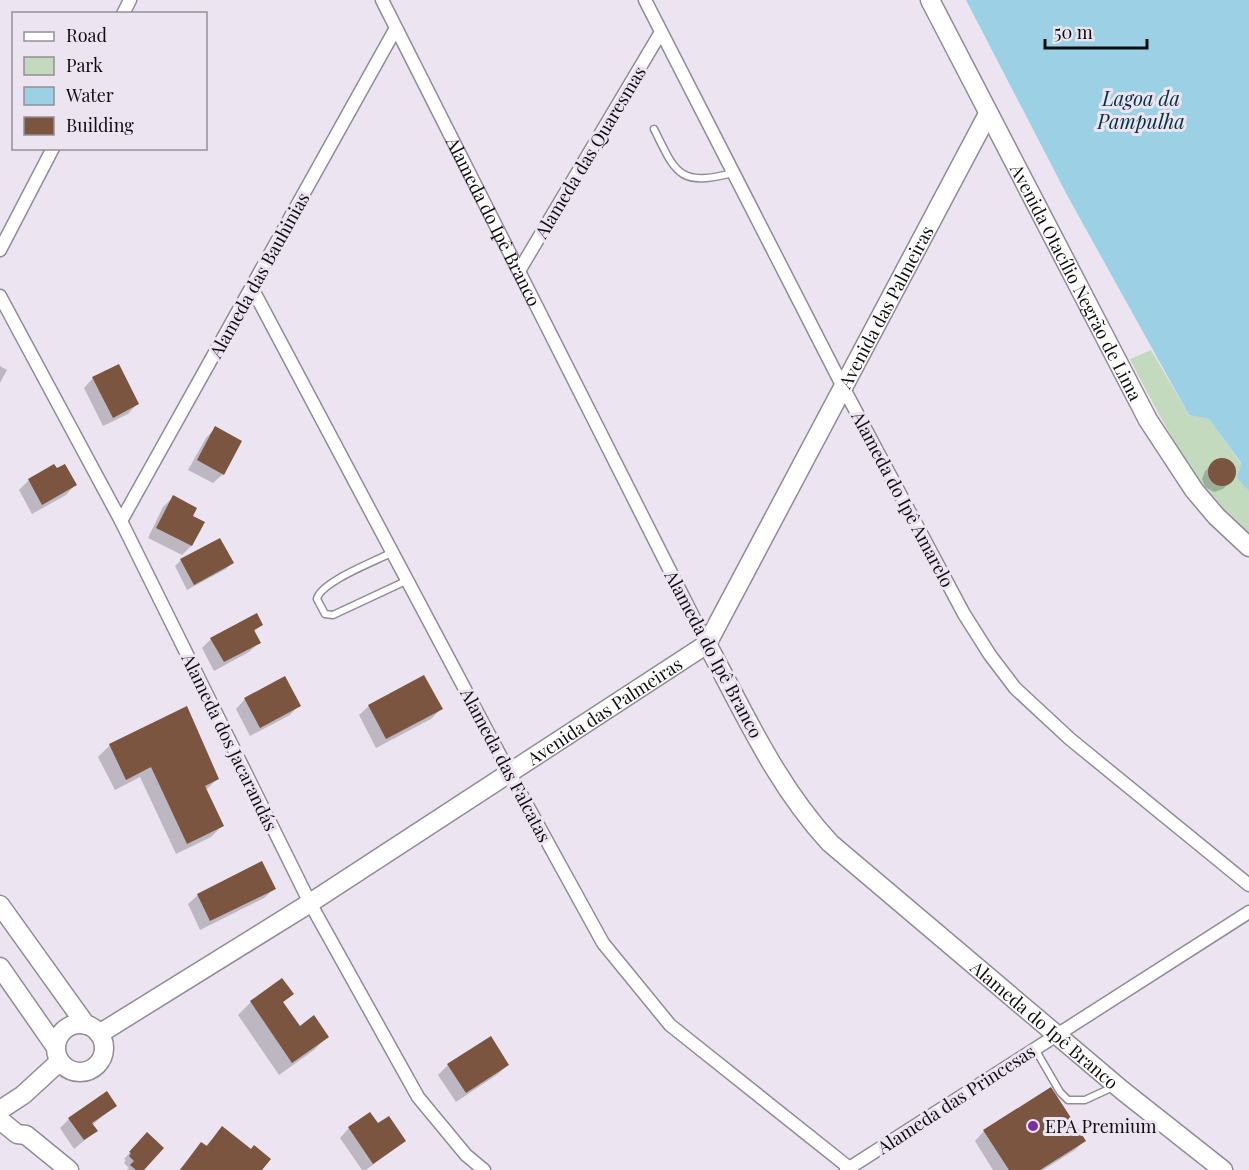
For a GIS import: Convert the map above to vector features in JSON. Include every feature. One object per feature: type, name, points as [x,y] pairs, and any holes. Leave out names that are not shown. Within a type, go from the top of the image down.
[{"type":"street","name":"Alameda do Ipê Branco","points":[[382,0],[707,644],[773,766],[814,826],[853,864],[1222,1170]]},
{"type":"street","name":"Alameda do Ipê Amarelo","points":[[645,0],[843,387],[964,614],[1002,673],[1028,701],[1070,739],[1249,885]]},
{"type":"street","name":"Avenida Otacílio Negrão de Lima","points":[[930,0],[1148,420],[1194,490],[1216,516],[1249,547]]},
{"type":"street","name":"Alameda das Bauhinias","points":[[121,521],[396,28]]},
{"type":"street","name":"Alameda das Quaresmas","points":[[519,271],[661,32]]},
{"type":"street","name":"Avenida das Palmeiras","points":[[96,1036],[310,903],[707,644],[988,114]]},
{"type":"street","points":[[0,250],[52,150]]},
{"type":"street","name":"Alameda das Falcatas","points":[[252,288],[510,774],[603,943],[670,1025],[849,1169]]},
{"type":"street","name":"Alameda dos Jacarandás","points":[[0,296],[121,521],[310,903],[418,1097],[466,1155],[484,1170]]},
{"type":"street","points":[[0,906],[96,1036],[99,1064],[92,1070],[76,1073],[23,1095]]},
{"type":"street","name":"Alameda das Princesas","points":[[849,1169],[1249,912]]},
{"type":"street","points":[[0,967],[57,1054],[76,1073]]},
{"type":"street","points":[[69,1170],[26,1136],[17,1134],[1,1113],[23,1095],[57,1054],[62,1031],[69,1026],[96,1036]]},
{"type":"lane","points":[[654,129],[674,169],[681,174],[709,178],[733,173]]},
{"type":"lane","points":[[393,552],[327,585],[316,599],[326,614],[333,615],[408,580]]},
{"type":"lane","points":[[1034,1048],[1060,1092],[1068,1100],[1085,1100],[1117,1085]]},
{"type":"green space","points":[[1151,350],[1189,415],[1209,419],[1241,464],[1238,478],[1249,491],[1249,541],[1198,478],[1155,408],[1130,359]]},
{"type":"water","name":"Lagoa da Pampulha","points":[[966,0],[1249,0],[1249,491],[1237,478],[1241,463],[1209,419],[1189,415],[1067,195]]},
{"type":"building","points":[[119,364],[139,404],[113,418],[92,377]]},
{"type":"building","points":[[215,426],[242,441],[224,475],[197,460]]},
{"type":"building","points":[[1222,458],[1232,462],[1236,472],[1232,482],[1222,486],[1212,482],[1208,472],[1212,462]]},
{"type":"building","points":[[54,464],[57,468],[65,464],[77,485],[42,505],[28,479]]},
{"type":"building","points":[[173,495],[197,508],[193,516],[205,522],[192,546],[156,528]]},
{"type":"building","points":[[220,538],[234,563],[194,585],[180,559]]},
{"type":"building","points":[[257,613],[263,625],[254,630],[261,643],[224,662],[210,638]]},
{"type":"building","points":[[424,675],[443,709],[386,739],[368,705]]},
{"type":"building","points":[[285,676],[301,706],[260,728],[244,698]]},
{"type":"building","points":[[187,706],[219,779],[205,786],[224,826],[187,844],[151,767],[126,780],[109,744]]},
{"type":"building","points":[[262,861],[276,889],[210,921],[197,894]]},
{"type":"building","points":[[282,978],[294,994],[283,1002],[300,1026],[314,1015],[329,1037],[292,1063],[250,1001]]},
{"type":"building","points":[[491,1036],[509,1065],[466,1093],[447,1064]]},
{"type":"building","name":"EPA Premium","points":[[1051,1087],[1086,1141],[1040,1170],[1009,1170],[983,1130]]},
{"type":"building","points":[[107,1091],[117,1106],[92,1123],[98,1131],[84,1140],[68,1118]]},
{"type":"building","points":[[370,1112],[378,1123],[389,1116],[406,1141],[373,1164],[348,1127]]},
{"type":"building","points":[[222,1126],[251,1149],[254,1145],[271,1159],[262,1170],[180,1170],[201,1142],[207,1146]]},
{"type":"building","points":[[147,1132],[164,1148],[144,1170],[136,1170],[130,1165],[134,1161],[129,1156],[131,1153],[129,1152]]},
{"type":"place","name":"EPA Premium","points":[[1033,1126]]}]
